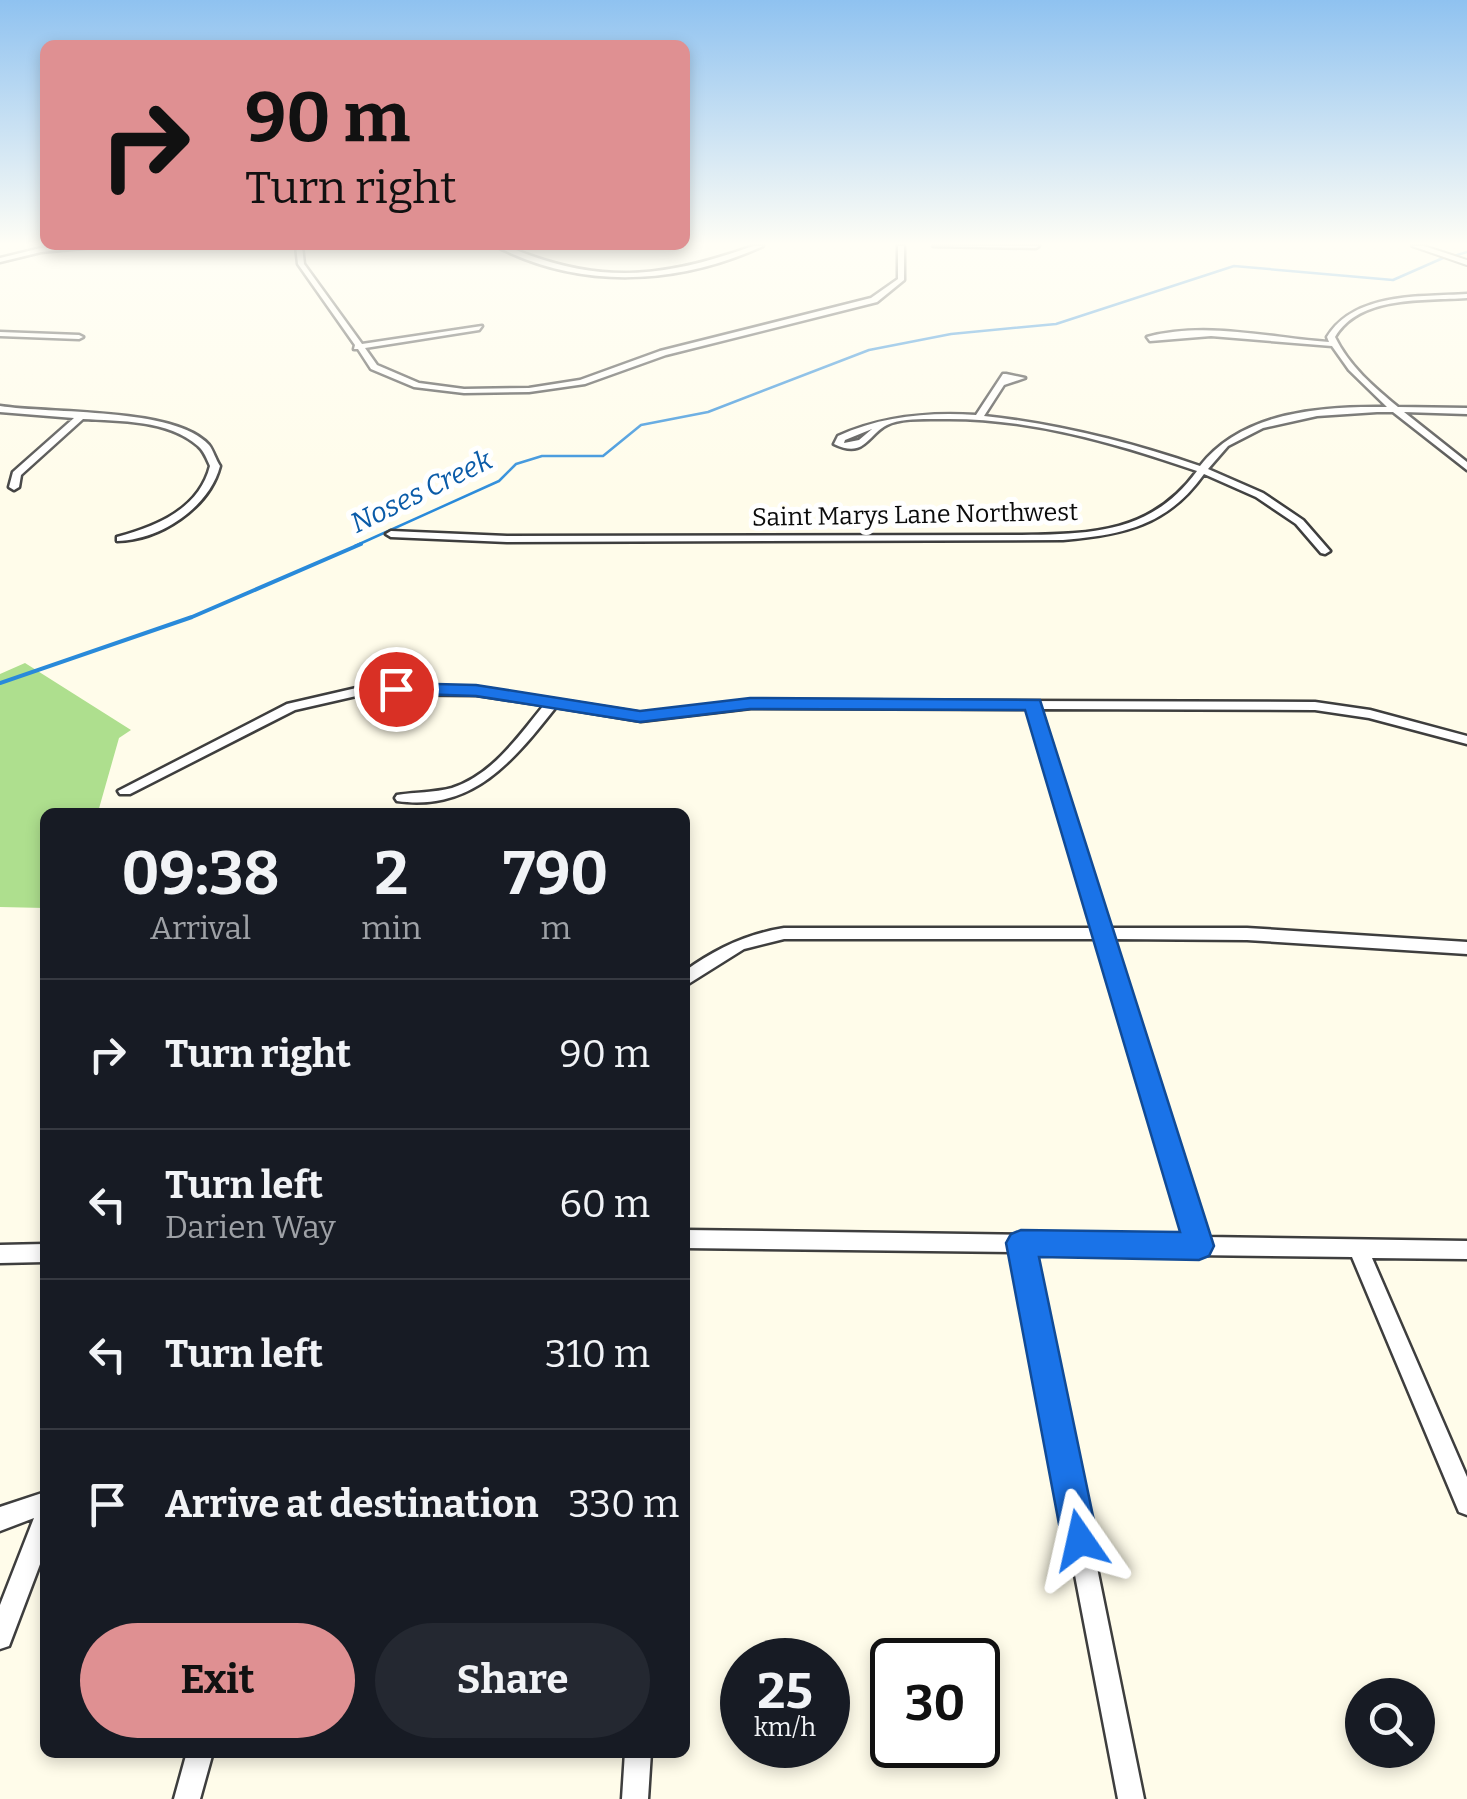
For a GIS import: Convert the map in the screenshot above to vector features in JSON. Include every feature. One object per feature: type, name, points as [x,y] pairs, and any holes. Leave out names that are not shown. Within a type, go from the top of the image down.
[{"type":"street","points":[[345,330],[380,371],[428,386],[494,392],[566,385],[663,353],[755,330]]},
{"type":"street","points":[[357,347],[466,330]]},
{"type":"street","points":[[1332,344],[1335,330]]},
{"type":"street","points":[[0,334],[79,338]]},
{"type":"street","points":[[1206,335],[1150,339],[1168,334],[1206,335],[1332,344],[1398,411],[1467,467]]},
{"type":"street","points":[[978,418],[1006,383]]},
{"type":"street","points":[[0,409],[138,420],[179,429],[200,439],[214,458],[212,482],[198,499],[161,526],[121,539]]},
{"type":"street","name":"Saint Marys Lane Northwest","points":[[391,534],[1072,536],[1158,516],[1180,498],[1229,441],[1281,420],[1335,412],[1467,411]]},
{"type":"street","points":[[881,426],[930,417],[978,418],[1205,468],[1286,507],[1312,530],[1325,551]]},
{"type":"street","points":[[14,487],[16,474],[80,418]]},
{"type":"street","points":[[124,790],[151,773],[291,707],[330,695],[396,689],[476,690],[640,717],[750,704],[1336,708],[1467,740]]},
{"type":"street","points":[[402,798],[449,796],[483,781],[496,772],[552,704]]},
{"type":"street","points":[[1033,704],[1199,1246]]},
{"type":"street","points":[[690,976],[734,944],[775,933],[1248,934],[1467,948]]},
{"type":"street","points":[[690,1239],[1467,1250]]},
{"type":"street","points":[[1021,1243],[1131,1799]]},
{"type":"street","points":[[1358,1249],[1467,1504]]},
{"type":"street","points":[[0,1254],[40,1253]]},
{"type":"street","points":[[0,1519],[40,1505]]},
{"type":"street","points":[[0,1637],[40,1533]]},
{"type":"street","points":[[188,1799],[198,1758]]},
{"type":"street","points":[[635,1799],[638,1758]]},
{"type":"green space","points":[[25,663],[131,730],[119,738],[99,808],[40,808],[40,908],[0,907],[0,674]]},
{"type":"waterway","name":"Noses Creek","points":[[355,546],[499,481],[516,464],[542,456],[603,456],[641,425],[708,412],[869,350],[993,330]]},
{"type":"waterway","name":"Noses Creek","points":[[0,683],[192,617],[361,544]]},
{"type":"route","points":[[396,689],[476,690],[640,717],[750,704],[1033,704],[1199,1246],[1021,1243],[1080,1540]]}]
